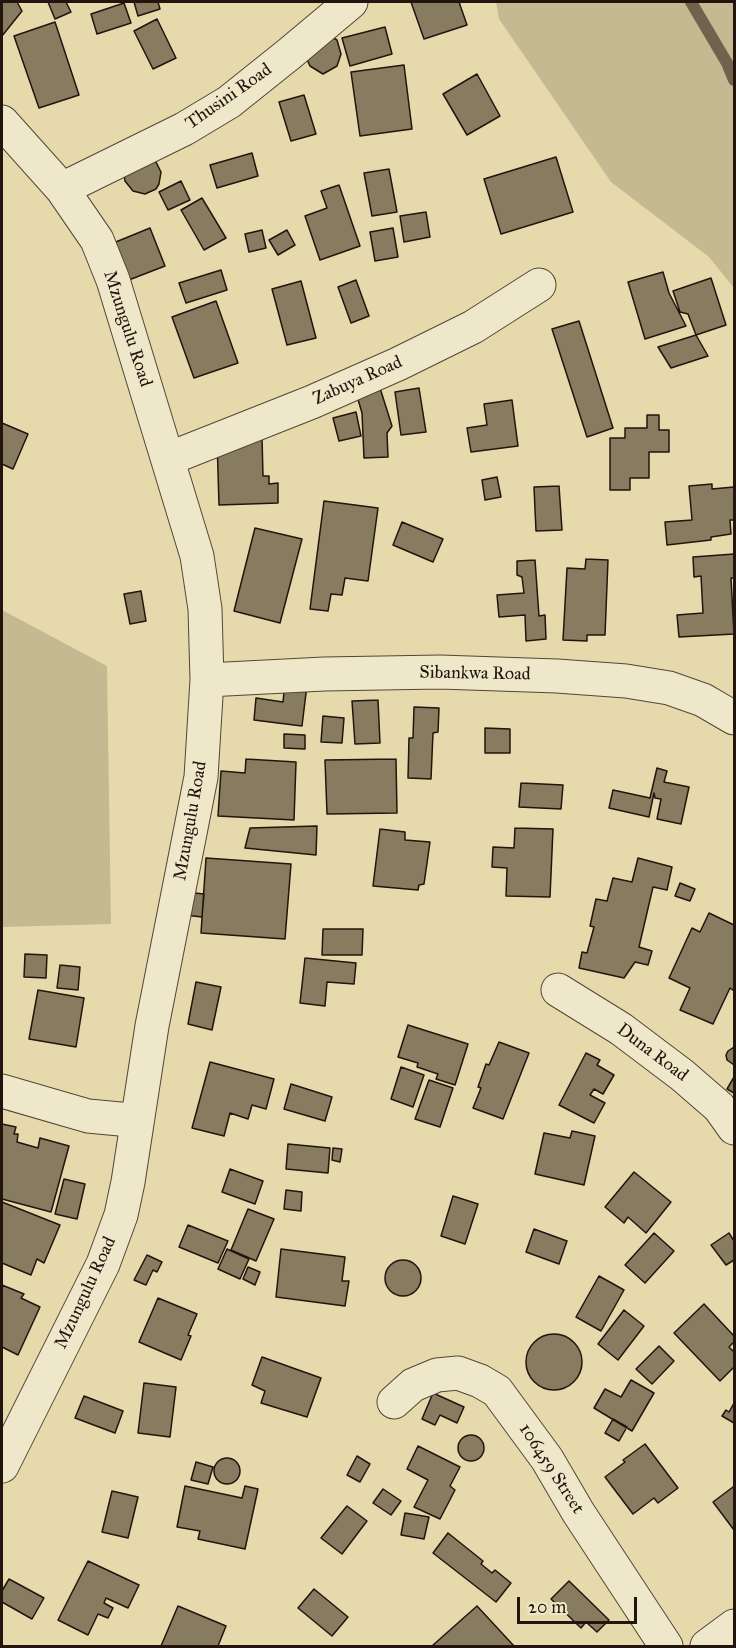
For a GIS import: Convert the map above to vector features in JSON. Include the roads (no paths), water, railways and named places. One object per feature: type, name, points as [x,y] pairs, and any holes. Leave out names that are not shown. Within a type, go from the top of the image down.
[{"type":"street","name":"Thusini Road","points":[[62,189],[183,129],[229,102],[351,2]]},
{"type":"street","name":"Mzungulu Road","points":[[2,1466],[103,1264],[121,1215],[129,1182],[152,1026],[201,777],[207,680],[205,609],[197,556],[113,280],[97,240],[62,189],[5,133]]},
{"type":"street","name":"Zabuya Road","points":[[168,459],[312,402],[398,364],[473,327],[539,285]]},
{"type":"street","name":"Sibankwa Road","points":[[207,680],[428,672],[556,676],[626,681],[669,688],[703,700],[735,718]]},
{"type":"street","name":"Duna Road","points":[[558,990],[621,1029],[682,1075],[719,1107],[735,1128]]},
{"type":"street","points":[[2,1090],[88,1116],[138,1118]]},
{"type":"street","name":"106459 Street","points":[[394,1402],[413,1385],[437,1375],[458,1373],[480,1381],[497,1391],[547,1459],[578,1512],[666,1647]]},
{"type":"street","points":[[707,1647],[735,1626]]},
{"type":"waterway","points":[[691,2],[727,63],[734,80]]}]
